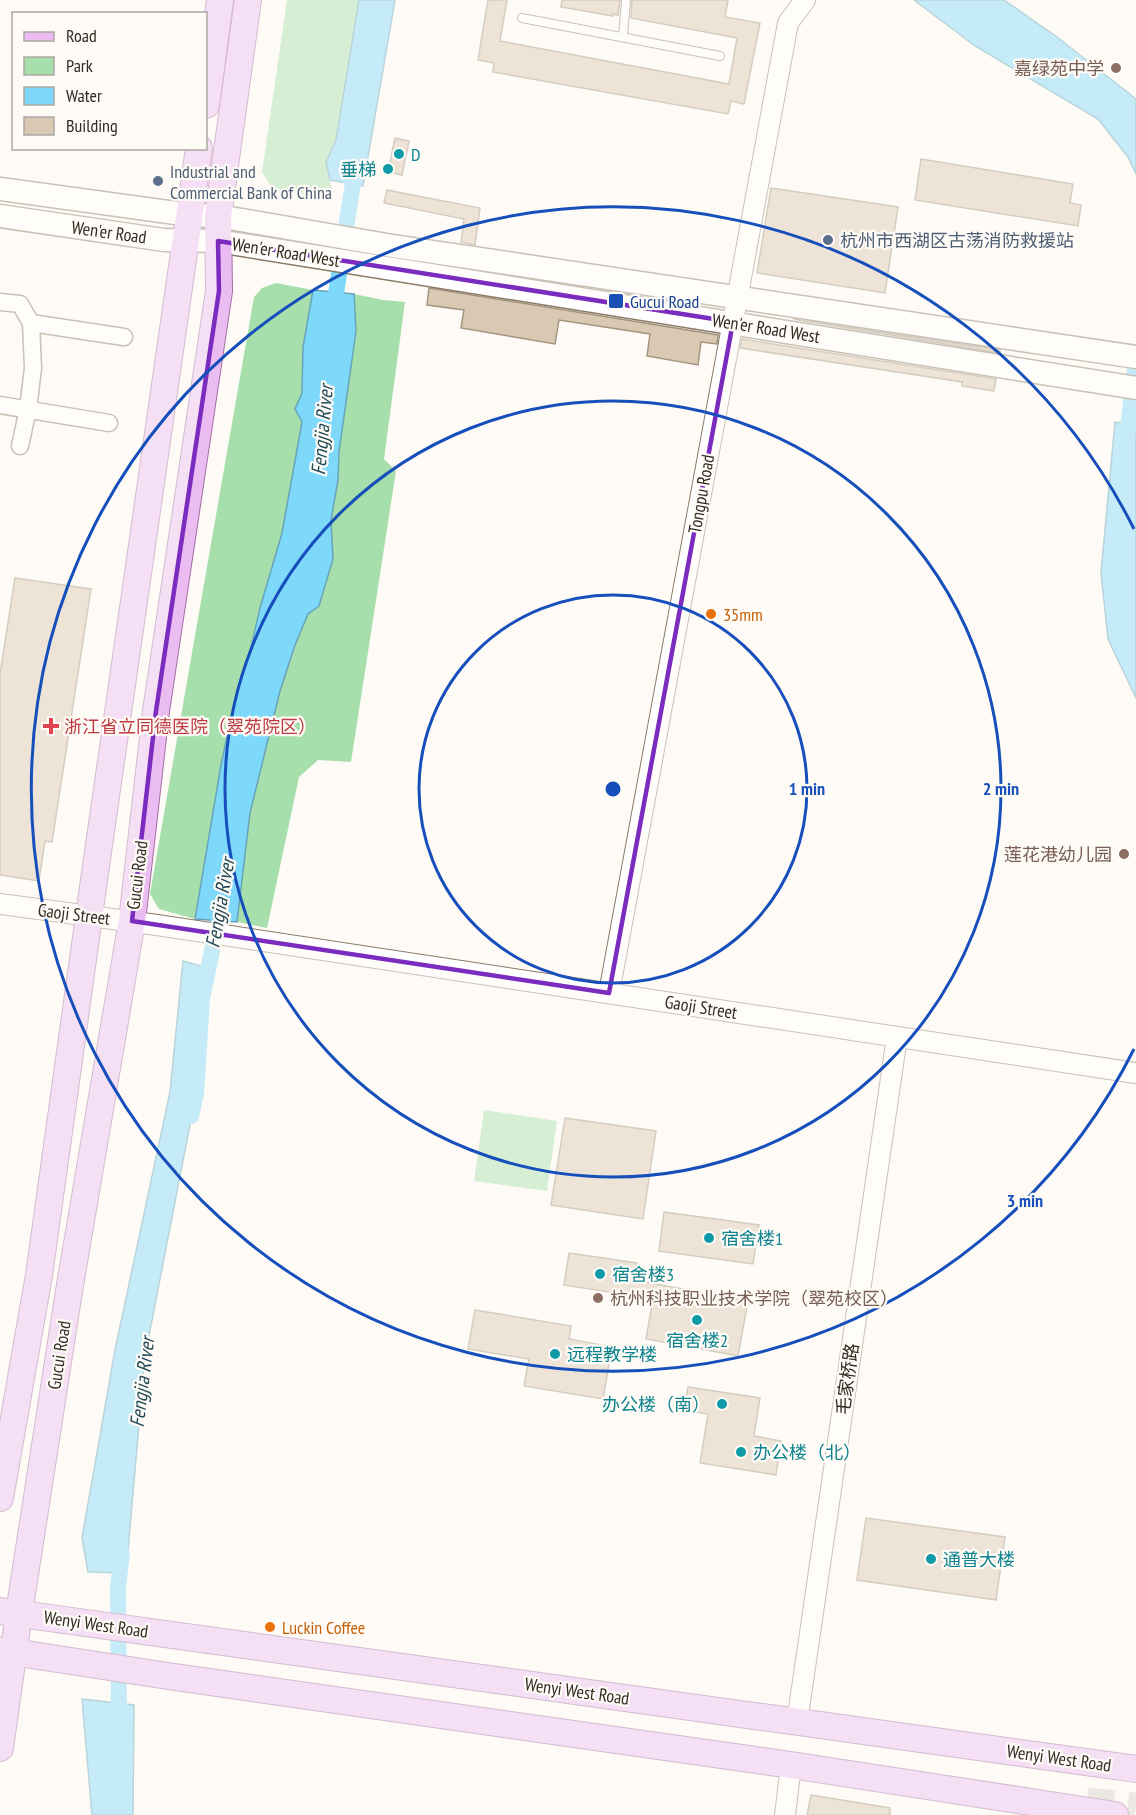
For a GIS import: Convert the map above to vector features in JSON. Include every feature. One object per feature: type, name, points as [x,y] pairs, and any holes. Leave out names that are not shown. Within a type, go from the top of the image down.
[{"type":"main road","points":[[207,98],[220,0]]},
{"type":"main road","name":"Gucui Road","points":[[0,1748],[9,1612],[69,1291],[132,921],[156,711],[219,291],[218,228],[248,0]]},
{"type":"main road","name":"Gucui Road","points":[[0,1498],[39,1275],[199,150]]},
{"type":"main road","name":"Wen'er Road","points":[[0,189],[188,228],[218,228]]},
{"type":"main road","name":"Wen'er Road","points":[[0,216],[164,240],[188,228]]},
{"type":"main road","name":"Wen'er Road West","points":[[218,228],[307,230],[393,246],[1136,357]]},
{"type":"main road","name":"Wen'er Road West","points":[[218,228],[301,254],[1136,388]]},
{"type":"main road","name":"Wenyi West Road","points":[[9,1612],[1136,1769]]},
{"type":"main road","points":[[7,1650],[168,1676],[791,1765],[1115,1815]]},
{"type":"street","name":"Tongpu Road","points":[[609,993],[788,23],[800,2]]},
{"type":"street","points":[[0,302],[20,304],[31,323],[33,368],[28,409],[20,446]]},
{"type":"street","points":[[31,323],[124,337]]},
{"type":"street","points":[[0,405],[109,423]]},
{"type":"street","name":"Gaoji Street","points":[[0,904],[132,921],[1136,1073]]},
{"type":"street","name":"毛家桥路","points":[[797,1722],[897,1037]]},
{"type":"street","points":[[785,1815],[791,1765]]},
{"type":"lane","points":[[623,36],[626,0]]},
{"type":"lane","points":[[522,18],[720,56]]},
{"type":"highlighted area","points":[[218,241],[733,322],[609,993],[132,921],[156,711],[219,291]]},
{"type":"green space","points":[[287,0],[359,0],[336,140],[326,162],[333,197],[274,191],[262,172]]},
{"type":"green space","points":[[276,283],[313,290],[303,347],[302,393],[295,409],[302,422],[282,533],[260,608],[221,765],[195,919],[159,909],[150,894],[254,297],[262,288]]},
{"type":"green space","points":[[354,294],[405,302],[384,459],[396,471],[351,762],[318,760],[299,777],[267,928],[237,922],[250,813],[280,691],[295,645],[308,614],[319,606],[333,559],[331,520],[356,331]]},
{"type":"green space","points":[[484,1110],[557,1121],[547,1191],[474,1181]]},
{"type":"water","points":[[359,0],[395,0],[363,186],[330,180],[326,162],[336,140]]},
{"type":"water","points":[[914,0],[1004,0],[1057,37],[1136,99],[1136,174],[1128,157],[1098,119],[975,46]]},
{"type":"water","points":[[313,290],[354,294],[356,331],[331,520],[333,559],[319,606],[308,614],[280,691],[250,813],[237,922],[195,919],[221,765],[237,690],[282,533],[302,422],[295,409],[302,393],[303,347]]},
{"type":"water","points":[[1115,422],[1136,425],[1136,698],[1108,639],[1101,573]]},
{"type":"water","points":[[183,961],[208,968],[202,999],[196,1094],[145,1356],[126,1573],[88,1572],[82,1538],[115,1350],[170,1092]]},
{"type":"water","points":[[82,1699],[134,1705],[133,1815],[92,1815]]},
{"type":"building","points":[[488,0],[507,0],[500,41],[729,84],[737,38],[631,18],[632,0],[728,0],[725,17],[760,23],[744,104],[731,101],[728,114],[493,72],[494,63],[478,60]]},
{"type":"building","points":[[562,0],[620,0],[618,15],[613,14],[613,16],[561,7]]},
{"type":"building","name":"D","points":[[395,138],[409,141],[402,175],[388,172]]},
{"type":"building","points":[[921,159],[1073,184],[1070,203],[1081,205],[1078,226],[915,200]]},
{"type":"building","name":"杭州市西湖区古荡消防救援站","points":[[771,188],[898,207],[885,293],[757,273]]},
{"type":"building","points":[[387,190],[480,208],[475,245],[461,242],[464,219],[384,203]]},
{"type":"building","points":[[429,288],[718,335],[717,344],[701,342],[698,365],[647,356],[650,334],[559,320],[555,344],[461,328],[464,310],[427,305]]},
{"type":"building","points":[[793,319],[1000,350],[1000,353]]},
{"type":"building","points":[[742,339],[996,379],[994,391],[962,386],[962,382],[740,348]]},
{"type":"building","points":[[15,578],[91,589],[52,842],[45,841],[39,881],[0,875],[0,674]]},
{"type":"building","points":[[565,1118],[656,1131],[643,1219],[551,1205]]},
{"type":"building","name":"宿舍楼1","points":[[664,1212],[759,1225],[753,1264],[659,1251]]},
{"type":"building","name":"宿舍楼2","points":[[569,1253],[637,1263],[634,1280],[748,1301],[738,1356],[646,1339],[653,1299],[564,1285]]},
{"type":"building","name":"远程教学楼","points":[[475,1310],[571,1326],[569,1339],[612,1347],[603,1399],[524,1386],[529,1359],[468,1349]]},
{"type":"building","points":[[688,1387],[760,1398],[754,1436],[781,1441],[776,1475],[700,1463],[708,1414],[684,1410]]},
{"type":"building","name":"通普大楼","points":[[866,1518],[1005,1537],[996,1600],[857,1580]]},
{"type":"building","points":[[811,1795],[890,1808],[890,1815],[807,1815]]},
{"type":"waterway","name":"Fengjia River","points":[[333,313],[356,163]]},
{"type":"waterway","points":[[1126,445],[1136,359]]},
{"type":"waterway","name":"Fengjia River","points":[[191,1116],[196,1094],[202,999],[223,898]]},
{"type":"waterway","name":"Fengjia River","points":[[119,1725],[118,1587],[122,1553]]},
{"type":"tunnel","points":[[1087,1801],[1136,1806]]},
{"type":"place","name":"嘉绿苑中学","points":[[1116,68]]},
{"type":"place","name":"D","points":[[399,154]]},
{"type":"place","name":"垂梯","points":[[388,169]]},
{"type":"place","name":"Industrial and Commercial Bank of China","points":[[158,181]]},
{"type":"place","name":"杭州市西湖区古荡消防救援站","points":[[828,240]]},
{"type":"place","name":"Gucui Road","points":[[616,301]]},
{"type":"place","name":"35mm","points":[[711,614]]},
{"type":"place","name":"浙江省立同德医院（翠苑院区）","points":[[51,726]]},
{"type":"place","name":"莲花港幼儿园","points":[[1124,854]]},
{"type":"place","name":"宿舍楼1","points":[[709,1238]]},
{"type":"place","name":"宿舍楼3","points":[[600,1274]]},
{"type":"place","name":"杭州科技职业技术学院（翠苑校区）","points":[[598,1298]]},
{"type":"place","name":"宿舍楼2","points":[[697,1320]]},
{"type":"place","name":"远程教学楼","points":[[555,1354]]},
{"type":"place","name":"办公楼（南）","points":[[722,1404]]},
{"type":"place","name":"办公楼（北）","points":[[741,1452]]},
{"type":"place","name":"通普大楼","points":[[931,1559]]},
{"type":"place","name":"Luckin Coffee","points":[[270,1627]]}]
